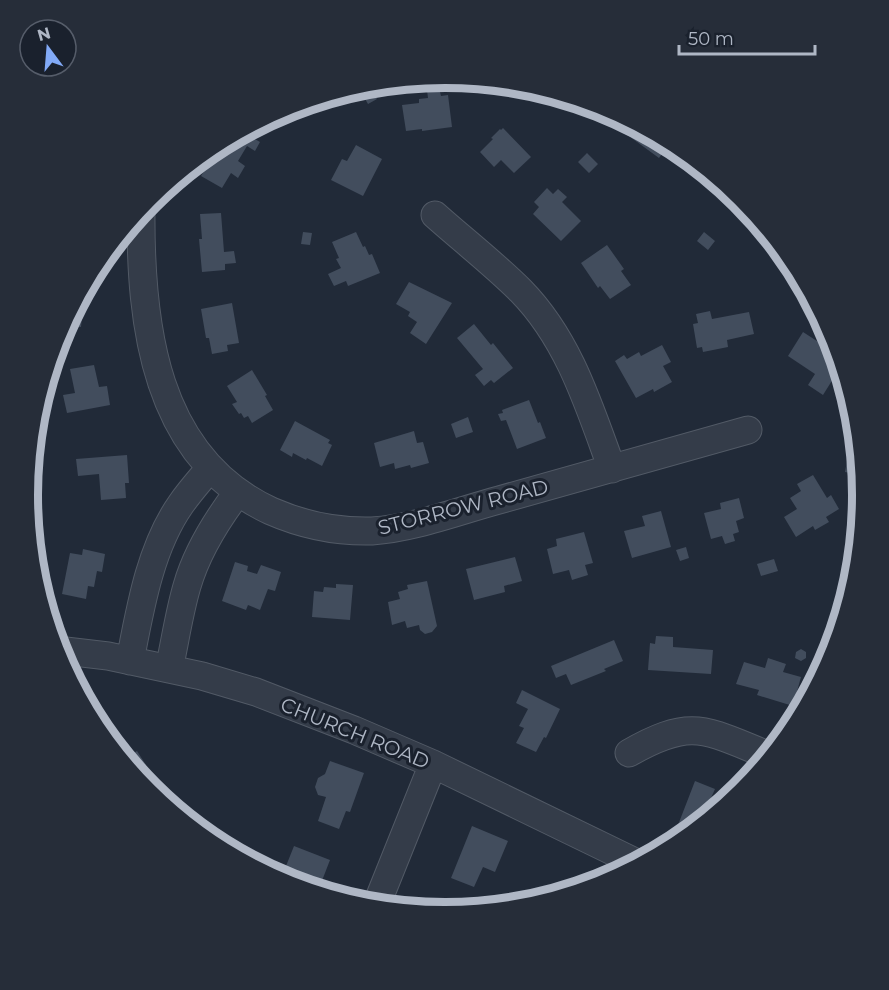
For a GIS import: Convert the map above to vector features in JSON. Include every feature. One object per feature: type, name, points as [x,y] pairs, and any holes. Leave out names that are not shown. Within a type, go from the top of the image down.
[{"type":"street","points":[[435,215],[522,292],[550,328],[572,364],[589,402],[612,469]]},
{"type":"street","name":"STORROW ROAD","points":[[142,224],[144,282],[158,376],[183,433],[210,468],[238,492],[262,507],[307,525],[352,531],[373,531],[413,524],[748,430]]},
{"type":"street","points":[[130,660],[145,588],[156,556],[180,505],[210,468]]},
{"type":"street","points":[[169,669],[186,586],[212,529],[238,492]]},
{"type":"street","name":"CHURCH ROAD","points":[[68,652],[130,660],[202,676],[255,693],[354,730],[434,764],[628,858]]},
{"type":"street","points":[[629,753],[662,736],[692,730],[711,733],[760,752]]},
{"type":"street","points":[[380,897],[434,764]]},
{"type":"building","points":[[439,88],[441,96],[448,95],[452,127],[406,131],[402,105],[419,103],[419,99],[428,98],[427,90]]},
{"type":"building","points":[[374,94],[377,99],[368,104],[364,96]]},
{"type":"building","points":[[503,128],[531,157],[514,173],[501,160],[494,167],[480,152]]},
{"type":"building","points":[[625,130],[663,152],[659,158],[622,131]]},
{"type":"building","points":[[252,137],[260,142],[255,151],[247,146],[238,161],[245,166],[238,178],[231,173],[222,188],[201,176],[209,164],[241,143]]},
{"type":"building","points":[[356,145],[382,159],[363,196],[331,180],[342,159],[347,161]]},
{"type":"building","points":[[587,153],[598,164],[589,173],[578,162]]},
{"type":"building","points":[[547,188],[553,194],[558,189],[567,197],[562,202],[581,221],[561,241],[533,214],[539,207],[534,202]]},
{"type":"building","points":[[221,213],[224,252],[234,251],[236,263],[225,264],[225,270],[202,272],[199,239],[202,239],[200,214]]},
{"type":"building","points":[[303,232],[312,233],[310,245],[301,244]]},
{"type":"building","points":[[356,232],[363,247],[365,246],[369,255],[372,254],[380,273],[348,286],[346,281],[334,286],[328,274],[341,268],[332,242]]},
{"type":"building","points":[[704,232],[715,241],[708,250],[697,241]]},
{"type":"building","points":[[607,245],[624,269],[621,271],[631,285],[610,299],[600,286],[598,288],[581,263]]},
{"type":"building","points":[[409,282],[452,303],[426,344],[410,333],[417,322],[408,316],[410,312],[396,304]]},
{"type":"building","points":[[232,303],[239,343],[227,345],[228,351],[212,354],[209,338],[206,338],[201,309]]},
{"type":"building","points":[[83,308],[81,327],[74,327]]},
{"type":"building","points":[[710,311],[712,319],[749,312],[754,334],[727,340],[728,347],[703,352],[702,347],[697,348],[693,324],[698,323],[696,314]]},
{"type":"building","points":[[474,324],[513,368],[494,383],[491,380],[484,386],[475,375],[483,369],[457,338]]},
{"type":"building","points":[[803,332],[823,345],[835,380],[833,379],[823,395],[808,385],[815,374],[788,356]]},
{"type":"building","points":[[662,345],[671,362],[663,366],[672,382],[654,392],[653,389],[636,398],[615,361],[624,355],[627,359],[639,352],[641,356]]},
{"type":"building","points":[[94,365],[99,387],[107,386],[110,405],[67,413],[63,395],[75,393],[70,369]]},
{"type":"building","points":[[252,370],[273,410],[252,423],[248,416],[244,418],[241,413],[239,414],[232,404],[237,402],[227,386]]},
{"type":"building","points":[[529,400],[546,438],[517,449],[506,420],[501,421],[498,414],[503,413],[502,410]]},
{"type":"building","points":[[468,417],[473,432],[456,438],[451,424]]},
{"type":"building","points":[[295,421],[330,440],[328,443],[332,445],[322,466],[293,453],[292,457],[280,450]]},
{"type":"building","points":[[414,431],[417,443],[423,442],[429,463],[411,468],[410,465],[395,469],[394,463],[380,467],[374,443]]},
{"type":"building","points":[[849,450],[851,473],[845,472]]},
{"type":"building","points":[[127,455],[129,483],[125,483],[126,498],[101,500],[99,474],[78,476],[76,459]]},
{"type":"building","points":[[813,475],[827,498],[831,495],[839,509],[826,517],[829,522],[815,530],[813,526],[796,537],[784,517],[797,509],[790,498],[801,491],[797,484]]},
{"type":"building","points":[[739,498],[744,518],[736,521],[739,532],[733,534],[735,541],[725,544],[722,536],[711,539],[704,513],[721,509],[720,503]]},
{"type":"building","points":[[661,511],[671,547],[632,558],[624,531],[645,526],[642,516]]},
{"type":"building","points":[[584,532],[593,563],[585,565],[588,575],[572,580],[569,570],[553,574],[547,549],[557,546],[556,539]]},
{"type":"building","points":[[686,547],[689,558],[680,561],[676,550]]},
{"type":"building","points":[[83,549],[105,554],[102,572],[97,571],[94,587],[88,586],[86,599],[62,594],[70,553],[82,555]]},
{"type":"building","points":[[515,557],[522,581],[504,586],[505,592],[474,600],[466,569]]},
{"type":"building","points":[[774,559],[778,571],[761,576],[757,564]]},
{"type":"building","points":[[235,562],[248,566],[247,571],[257,574],[261,565],[281,572],[275,591],[268,589],[260,610],[248,605],[246,610],[222,601]]},
{"type":"building","points":[[427,581],[437,626],[432,632],[425,634],[420,630],[419,625],[407,628],[405,621],[392,625],[388,602],[400,599],[398,592],[408,589],[407,585]]},
{"type":"building","points":[[336,584],[353,585],[350,620],[312,617],[314,591],[323,592],[324,587],[336,588]]},
{"type":"building","points":[[656,636],[673,637],[673,647],[713,650],[711,674],[648,670],[650,643],[655,644]]},
{"type":"building","points":[[614,640],[623,661],[604,669],[606,671],[571,685],[566,674],[556,678],[551,666]]},
{"type":"building","points":[[801,649],[806,652],[806,658],[801,661],[795,658],[796,652]]},
{"type":"building","points":[[768,658],[786,664],[783,672],[801,677],[793,706],[757,695],[759,690],[736,684],[744,662],[765,668]]},
{"type":"building","points":[[522,690],[560,709],[546,738],[544,737],[536,752],[516,743],[524,728],[519,726],[528,709],[516,703]]},
{"type":"building","points":[[137,751],[146,765],[143,767],[132,754]]},
{"type":"building","points":[[330,761],[364,773],[350,812],[346,811],[339,829],[318,821],[326,797],[318,795],[315,787],[318,778],[325,774]]},
{"type":"building","points":[[695,781],[715,789],[711,798],[715,799],[681,826],[678,825]]},
{"type":"building","points":[[472,826],[508,841],[495,872],[483,867],[474,887],[451,878]]},
{"type":"building","points":[[294,846],[330,860],[321,882],[285,869]]}]
